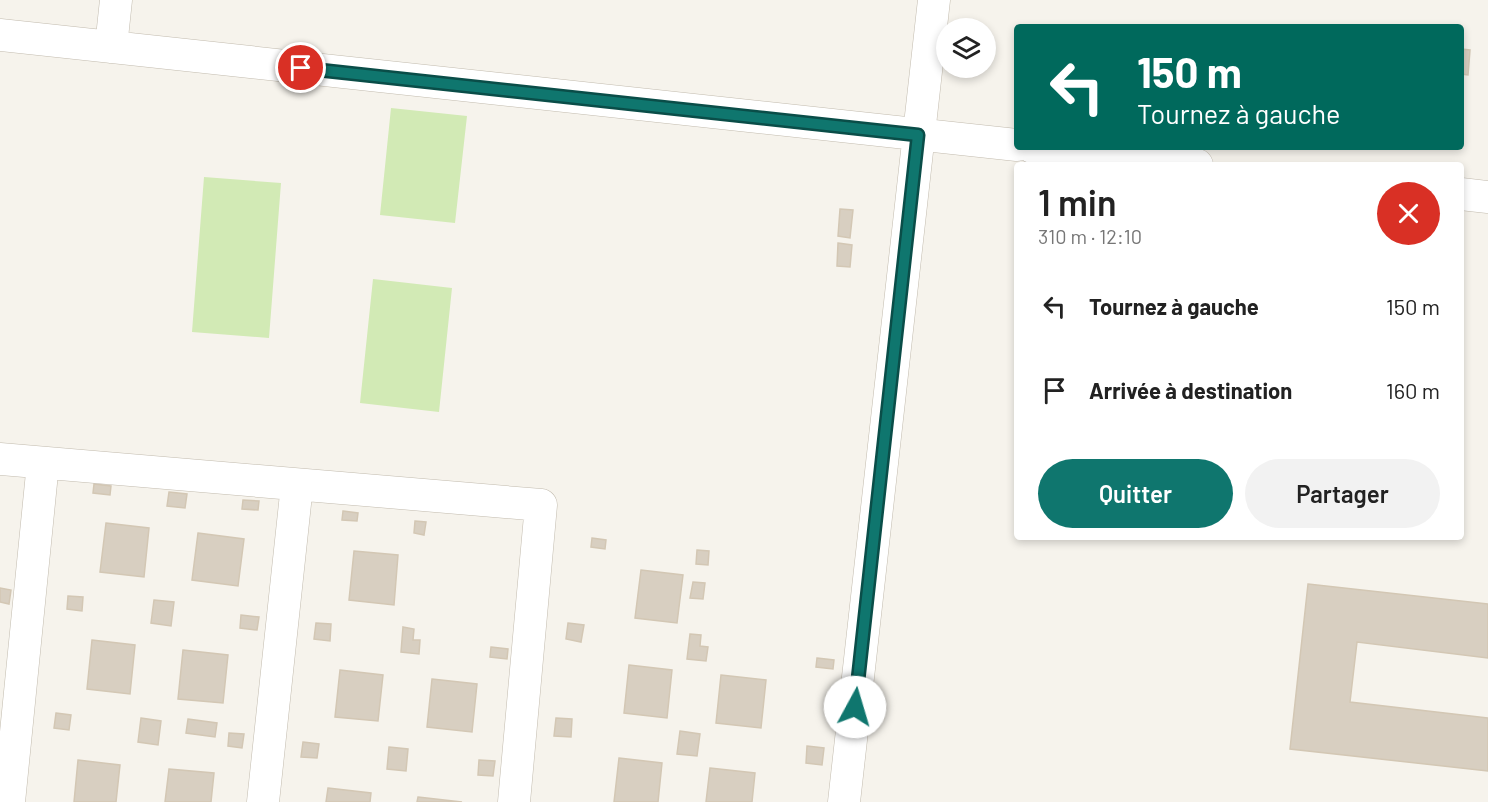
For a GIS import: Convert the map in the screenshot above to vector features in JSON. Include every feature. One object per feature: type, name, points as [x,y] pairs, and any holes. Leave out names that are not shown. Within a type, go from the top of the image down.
[{"type":"lane","points":[[111,47],[116,0]]},
{"type":"lane","points":[[844,802],[934,0]]},
{"type":"lane","points":[[0,35],[1014,145]]},
{"type":"lane","points":[[1060,150],[1170,162]]},
{"type":"lane","points":[[1464,194],[1488,197]]},
{"type":"lane","points":[[0,459],[541,505],[514,802]]},
{"type":"lane","points":[[9,802],[43,463]]},
{"type":"lane","points":[[263,802],[297,485]]},
{"type":"green space","points":[[391,108],[467,116],[455,223],[380,215]]},
{"type":"green space","points":[[204,177],[281,183],[269,338],[192,332]]},
{"type":"green space","points":[[373,279],[452,288],[439,412],[360,403]]},
{"type":"building","points":[[1464,49],[1470,50],[1468,75],[1464,74]]},
{"type":"building","points":[[840,209],[853,210],[850,238],[838,236]]},
{"type":"building","points":[[838,243],[852,245],[850,267],[837,266]]},
{"type":"building","points":[[94,484],[111,486],[110,495],[93,493]]},
{"type":"building","points":[[169,492],[187,494],[185,508],[167,506]]},
{"type":"building","points":[[243,500],[259,501],[258,510],[242,509]]},
{"type":"building","points":[[343,511],[358,513],[357,521],[342,520]]},
{"type":"building","points":[[415,521],[426,522],[424,535],[414,533]]},
{"type":"building","points":[[106,523],[149,528],[144,577],[100,572]]},
{"type":"building","points":[[198,533],[244,539],[238,586],[192,580]]},
{"type":"building","points":[[592,538],[606,540],[605,549],[591,547]]},
{"type":"building","points":[[697,550],[709,551],[708,565],[696,564]]},
{"type":"building","points":[[354,551],[398,555],[394,605],[349,600]]},
{"type":"building","points":[[641,570],[683,575],[677,623],[635,618]]},
{"type":"building","points":[[693,582],[705,583],[703,599],[690,598]]},
{"type":"building","points":[[1308,584],[1488,604],[1488,658],[1357,642],[1350,702],[1488,718],[1488,771],[1290,749]]},
{"type":"building","points":[[0,588],[11,590],[9,604],[0,602]]},
{"type":"building","points":[[68,596],[83,597],[82,611],[67,609]]},
{"type":"building","points":[[154,600],[174,602],[171,626],[151,623]]},
{"type":"building","points":[[241,615],[259,617],[257,630],[240,628]]},
{"type":"building","points":[[316,623],[331,624],[330,641],[314,639]]},
{"type":"building","points":[[568,623],[584,625],[581,642],[566,639]]},
{"type":"building","points":[[403,627],[414,629],[413,640],[420,640],[419,654],[401,652]]},
{"type":"building","points":[[690,634],[701,635],[700,646],[708,647],[706,661],[687,659]]},
{"type":"building","points":[[92,640],[135,645],[130,694],[87,689]]},
{"type":"building","points":[[491,647],[508,649],[507,659],[490,657]]},
{"type":"building","points":[[183,650],[228,655],[223,703],[178,699]]},
{"type":"building","points":[[817,658],[834,660],[833,669],[816,667]]},
{"type":"building","points":[[629,665],[672,670],[667,718],[624,713]]},
{"type":"building","points":[[340,670],[383,675],[378,721],[335,717]]},
{"type":"building","points":[[721,675],[766,680],[761,728],[716,723]]},
{"type":"building","points":[[432,679],[477,684],[472,732],[427,727]]},
{"type":"building","points":[[56,713],[71,715],[69,730],[54,728]]},
{"type":"building","points":[[141,718],[161,721],[158,745],[138,742]]},
{"type":"building","points":[[556,718],[572,719],[571,737],[554,736]]},
{"type":"building","points":[[188,719],[217,723],[215,737],[186,733]]},
{"type":"building","points":[[680,731],[700,734],[697,756],[677,754]]},
{"type":"building","points":[[229,733],[244,734],[242,748],[228,746]]},
{"type":"building","points":[[303,742],[319,744],[317,758],[301,757]]},
{"type":"building","points":[[807,746],[824,748],[822,765],[806,763]]},
{"type":"building","points":[[389,747],[408,749],[406,771],[387,769]]},
{"type":"building","points":[[619,758],[662,763],[658,802],[614,802]]},
{"type":"building","points":[[78,760],[120,765],[116,802],[74,802]]},
{"type":"building","points":[[479,760],[495,761],[493,776],[478,775]]},
{"type":"building","points":[[710,768],[755,773],[752,802],[706,802]]},
{"type":"building","points":[[169,769],[214,773],[211,802],[165,802]]},
{"type":"building","points":[[328,788],[371,793],[370,802],[326,802]]},
{"type":"building","points":[[418,797],[462,802],[417,802]]},
{"type":"route","points":[[301,68],[918,135],[855,707]]}]
